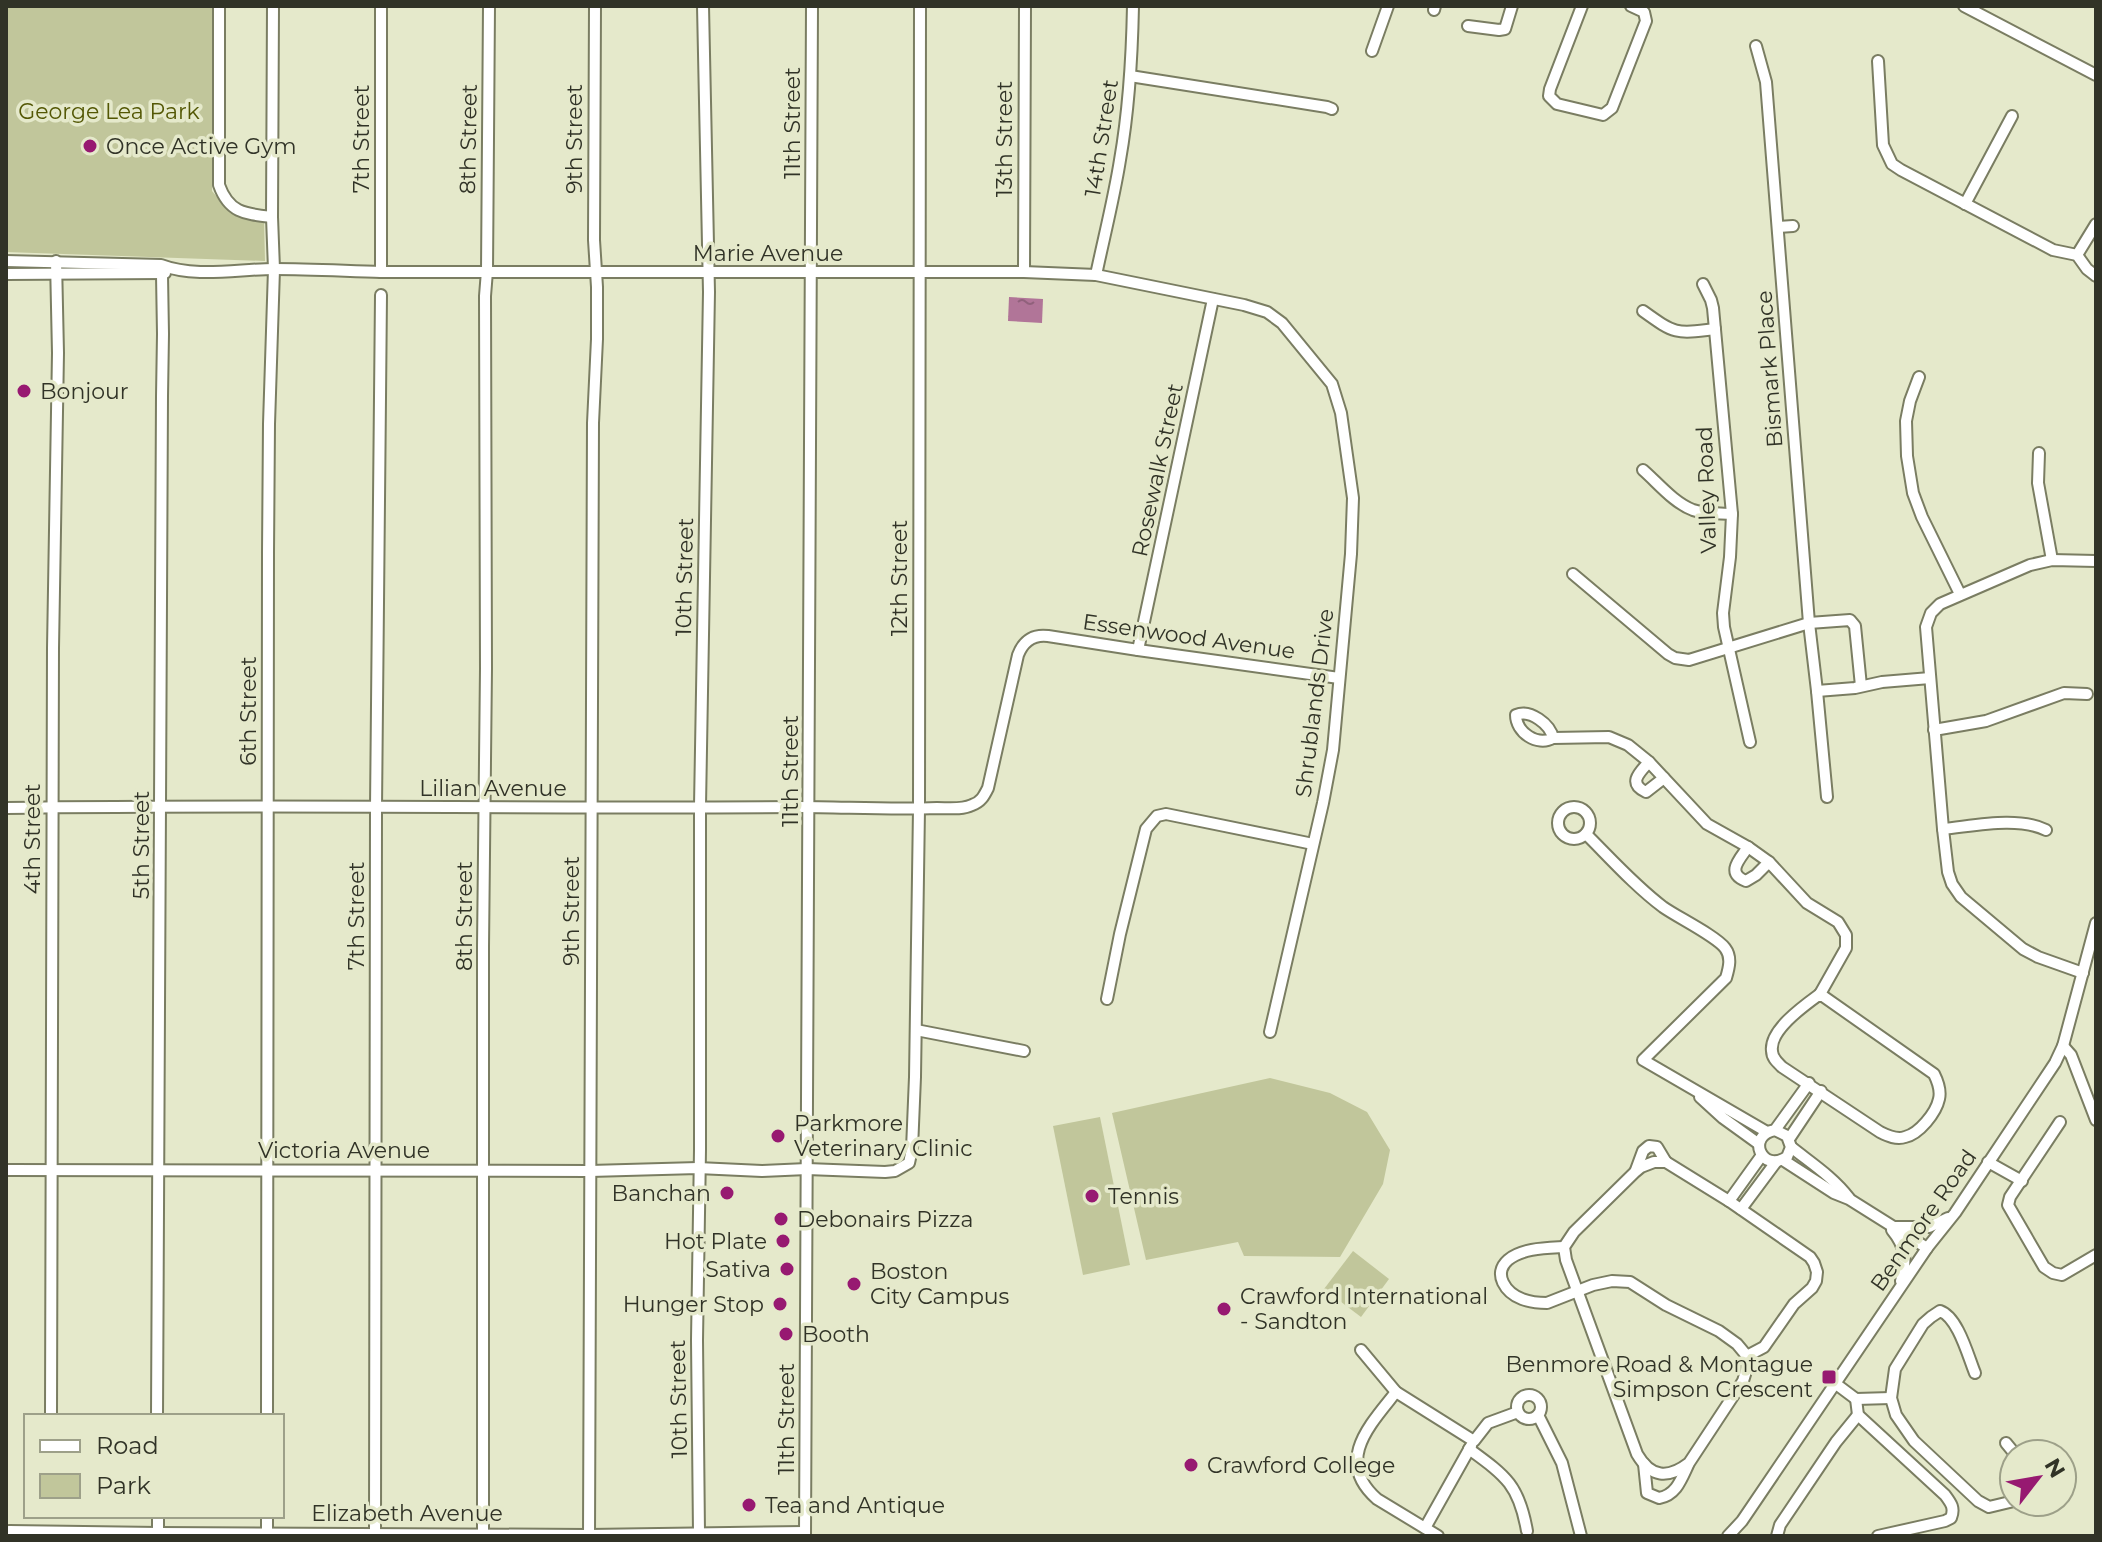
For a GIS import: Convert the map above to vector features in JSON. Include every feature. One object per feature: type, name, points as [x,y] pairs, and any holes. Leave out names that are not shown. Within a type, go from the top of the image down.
[{"type":"street","points":[[219,6],[219,185],[227,201],[239,211],[272,217]]},
{"type":"street","name":"6th Street","points":[[267,1414],[273,6]]},
{"type":"street","name":"7th Street","points":[[381,6],[381,272]]},
{"type":"street","name":"8th Street","points":[[483,1535],[485,296],[489,6]]},
{"type":"street","name":"9th Street","points":[[589,1536],[593,423],[597,287],[594,240],[595,6]]},
{"type":"street","name":"10th Street","points":[[699,1533],[700,806],[708,272],[703,6]]},
{"type":"street","name":"11th Street","points":[[805,1534],[812,6]]},
{"type":"street","name":"12th Street","points":[[807,1169],[891,1172],[909,1163],[912,1149],[919,809],[920,6]]},
{"type":"street","name":"13th Street","points":[[1024,272],[1025,6]]},
{"type":"street","name":"14th Street","points":[[1096,275],[1120,160],[1133,49],[1133,6]]},
{"type":"street","points":[[1372,51],[1388,6]]},
{"type":"street","points":[[1468,26],[1505,29],[1512,6]]},
{"type":"street","points":[[1582,6],[1549,96],[1557,104],[1603,115],[1612,108],[1646,21],[1644,12],[1631,6]]},
{"type":"street","points":[[1964,6],[2096,75]]},
{"type":"street","name":"Bismark Place","points":[[1756,46],[1766,82],[1809,623],[1827,797]]},
{"type":"street","points":[[1878,61],[1883,145],[1892,164],[2053,250],[2077,255],[2096,276]]},
{"type":"street","points":[[1130,76],[1332,109]]},
{"type":"street","points":[[1965,204],[2012,116]]},
{"type":"street","points":[[2077,255],[2096,224]]},
{"type":"street","points":[[1778,227],[1793,226]]},
{"type":"street","name":"Marie Avenue","points":[[6,261],[161,265],[175,270],[1024,272],[1096,275],[1258,308],[1289,331],[1328,377]]},
{"type":"street","name":"4th Street","points":[[51,1414],[56,261]]},
{"type":"street","name":"Marie Avenue","points":[[6,274],[162,275],[175,270]]},
{"type":"street","name":"5th Street","points":[[157,1414],[162,275]]},
{"type":"street","name":"Valley Road","points":[[1703,284],[1711,300],[1715,329],[1732,514],[1723,613],[1727,647],[1750,742]]},
{"type":"street","name":"7th Street","points":[[375,1534],[376,808],[381,295]]},
{"type":"street","name":"Rosewalk Street","points":[[1138,650],[1213,299]]},
{"type":"street","points":[[1643,311],[1680,333],[1715,329]]},
{"type":"street","name":"Shrublands Drive","points":[[1270,1032],[1331,766],[1351,554],[1353,498],[1341,413],[1328,377]]},
{"type":"street","points":[[1919,377],[1906,421],[1913,493],[1960,594]]},
{"type":"street","points":[[2039,453],[2038,483],[2052,560]]},
{"type":"street","points":[[1643,470],[1692,509],[1732,514]]},
{"type":"street","points":[[2083,973],[2030,954],[1961,897],[1952,884],[1943,829],[1926,627],[1934,608],[2021,568],[2052,560],[2096,561]]},
{"type":"street","points":[[1573,574],[1675,658],[1689,660],[1809,623],[1847,619],[1854,623],[1861,686]]},
{"type":"street","name":"Essenwood Avenue","points":[[979,802],[988,788],[1018,655],[1023,644],[1033,637],[1044,635],[1339,678]]},
{"type":"street","points":[[1817,691],[1930,678]]},
{"type":"street","points":[[1934,730],[1986,721],[2064,693],[2087,694]]},
{"type":"street","points":[[1553,738],[1616,738],[1628,745],[1649,762],[1707,824],[1769,862],[1807,903],[1838,922],[1846,935],[1844,954],[1820,994],[1781,1029],[1772,1046],[1774,1059],[1887,1135],[1905,1138],[1915,1133],[1937,1105],[1938,1082],[1934,1074],[1820,994]]},
{"type":"street","points":[[1649,762],[1636,778],[1641,790],[1650,790],[1664,778]]},
{"type":"street","name":"Lilian Avenue","points":[[6,808],[700,806],[919,809],[965,808],[979,802]]},
{"type":"street","points":[[1107,999],[1146,829],[1157,816],[1166,814],[1313,844]]},
{"type":"street","points":[[1943,829],[2016,823],[2046,830]]},
{"type":"street","points":[[1586,834],[1647,894],[1719,941],[1729,956],[1726,978],[1643,1060],[1771,1131],[1784,1133],[1790,1143],[1827,1174],[1849,1199]]},
{"type":"street","points":[[1748,847],[1735,867],[1739,878],[1746,881],[1751,879],[1769,862]]},
{"type":"street","name":"Benmore Road","points":[[1728,1536],[1742,1521],[2050,1072],[2063,1046],[2096,923]]},
{"type":"street","points":[[916,1030],[1024,1051]]},
{"type":"street","points":[[2063,1046],[2074,1061],[2096,1120]]},
{"type":"street","points":[[1729,1201],[1771,1131],[1809,1083]]},
{"type":"street","points":[[1741,1209],[1789,1152],[1790,1143],[1821,1091]]},
{"type":"street","points":[[1696,1092],[1760,1149],[1768,1160],[1779,1161],[1849,1199],[1927,1248]]},
{"type":"street","points":[[2060,1122],[2010,1197],[2008,1205],[2044,1267],[2053,1273],[2062,1275],[2096,1255]]},
{"type":"street","points":[[1635,1172],[1643,1151],[1649,1146],[1657,1147],[1666,1162],[1810,1257],[1817,1272],[1812,1288],[1794,1304],[1764,1347],[1747,1356]]},
{"type":"street","points":[[1666,1162],[1647,1164],[1635,1172],[1574,1232],[1564,1247],[1577,1291],[1632,1440],[1644,1464],[1652,1472],[1664,1474],[1676,1472],[1689,1463]]},
{"type":"street","points":[[1988,1162],[2022,1181]]},
{"type":"street","points":[[698,1168],[762,1171],[807,1169]]},
{"type":"street","name":"Victoria Avenue","points":[[6,1170],[590,1171],[698,1168]]},
{"type":"street","points":[[1888,1224],[1929,1227],[1955,1213]]},
{"type":"street","points":[[1888,1224],[1902,1243],[1906,1255],[1898,1291]]},
{"type":"street","points":[[1564,1247],[1527,1251],[1515,1255],[1503,1265],[1501,1279],[1510,1293],[1537,1303],[1547,1303],[1603,1282],[1630,1282],[1666,1305],[1719,1331],[1747,1356],[1743,1381],[1670,1495],[1659,1498],[1647,1493],[1644,1464]]},
{"type":"street","points":[[1975,1373],[1955,1324],[1949,1314],[1940,1311],[1923,1324],[1895,1369],[1891,1398],[1896,1415],[1914,1441],[1978,1501],[1989,1507],[1998,1505]]},
{"type":"street","points":[[1361,1350],[1396,1392],[1472,1445],[1502,1474],[1521,1503],[1527,1531]]},
{"type":"street","points":[[1836,1384],[1856,1399],[1891,1398]]},
{"type":"street","points":[[1396,1392],[1359,1446],[1356,1454],[1358,1467],[1369,1492],[1377,1499],[1438,1536]]},
{"type":"street","points":[[1518,1412],[1519,1400],[1529,1395],[1541,1404],[1538,1415],[1562,1463],[1581,1536]]},
{"type":"street","points":[[1856,1399],[1858,1415],[1952,1504],[1951,1518],[1945,1521],[1878,1536]]},
{"type":"street","points":[[1425,1528],[1472,1445],[1488,1423],[1518,1412]]},
{"type":"street","points":[[1518,1412],[1527,1419],[1538,1415]]},
{"type":"street","points":[[1777,1536],[1780,1525],[1858,1415]]},
{"type":"street","name":"Benmore Road","points":[[1736,1536],[1742,1521]]},
{"type":"street","name":"Elizabeth Avenue","points":[[9,1531],[158,1535],[805,1534]]},
{"type":"green space","name":"George Lea Park","points":[[6,6],[213,6],[212,191],[229,211],[264,221],[265,261],[6,252]]},
{"type":"green space","points":[[1270,1078],[1330,1093],[1367,1112],[1390,1150],[1383,1184],[1340,1257],[1244,1256],[1238,1242],[1146,1260],[1112,1113]]},
{"type":"green space","name":"Tennis","points":[[1100,1117],[1130,1265],[1083,1275],[1053,1126]]},
{"type":"green space","points":[[1353,1251],[1389,1279],[1361,1317],[1324,1289]]},
{"type":"water","points":[[1009,297],[1043,299],[1042,323],[1008,321]]},
{"type":"place","name":"Once Active Gym","points":[[90,146]]},
{"type":"place","name":"Bonjour","points":[[24,391]]},
{"type":"place","name":"Parkmore Veterinary Clinic","points":[[778,1136]]},
{"type":"place","name":"Banchan","points":[[727,1193]]},
{"type":"place","name":"Tennis","points":[[1092,1196]]},
{"type":"place","name":"Debonairs Pizza","points":[[781,1219]]},
{"type":"place","name":"Hot Plate","points":[[783,1241]]},
{"type":"place","name":"Sativa","points":[[787,1269]]},
{"type":"place","name":"Boston City Campus","points":[[854,1284]]},
{"type":"place","name":"Hunger Stop","points":[[780,1304]]},
{"type":"place","name":"Crawford International - Sandton","points":[[1224,1309]]},
{"type":"place","name":"Booth","points":[[786,1334]]},
{"type":"place","name":"Benmore Road & Montague Simpson Crescent","points":[[1829,1377]]},
{"type":"place","name":"Crawford College","points":[[1191,1465]]},
{"type":"place","name":"Tea and Antique","points":[[749,1505]]}]
